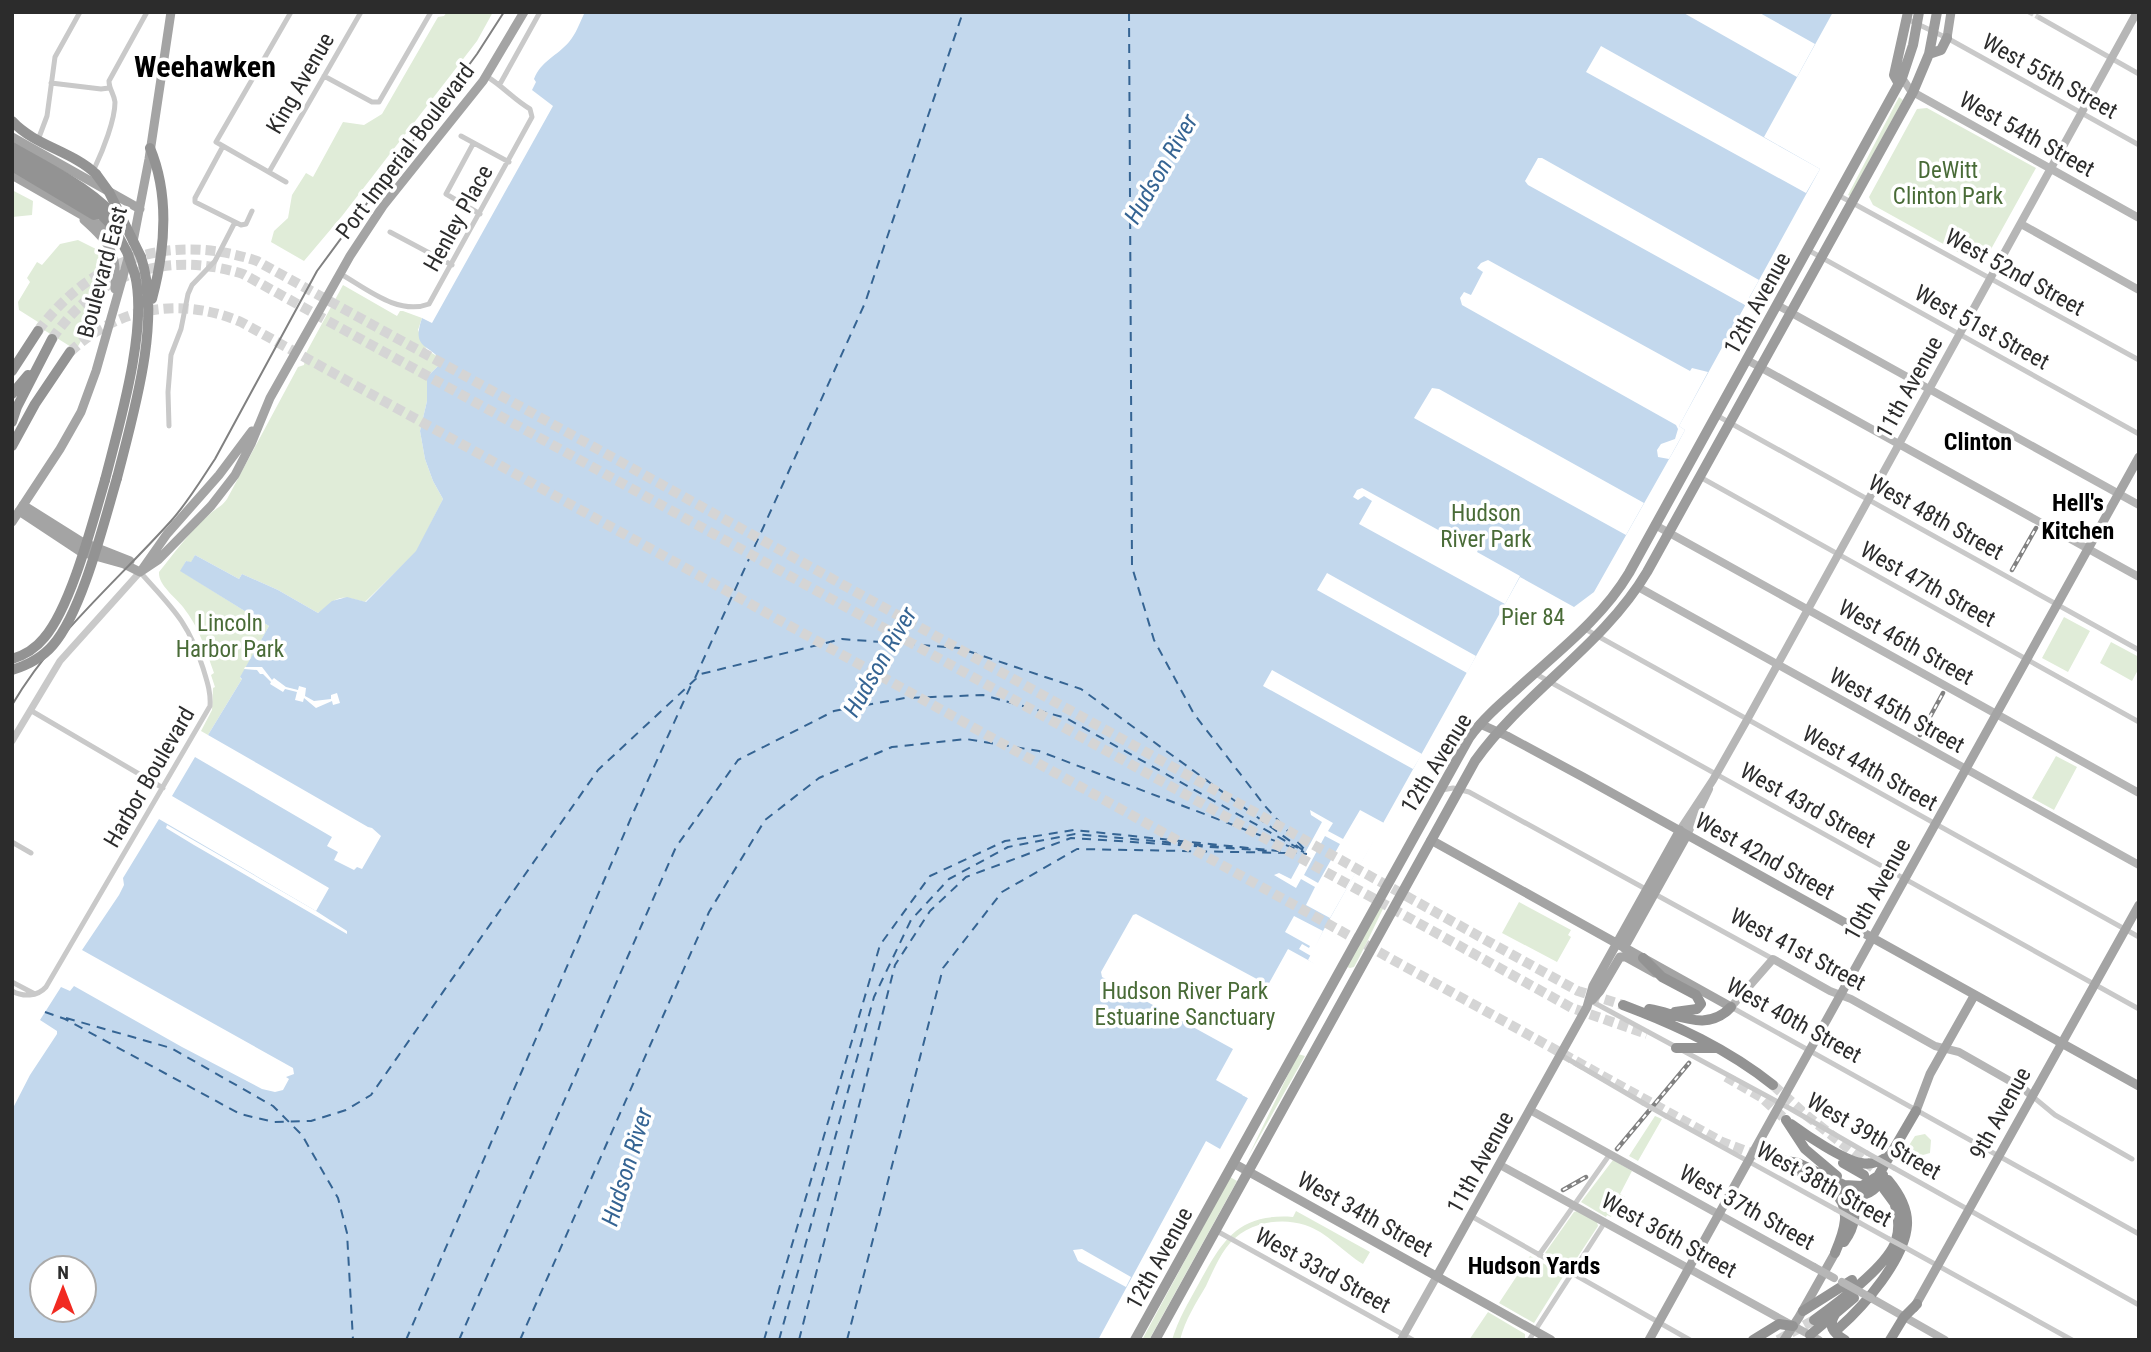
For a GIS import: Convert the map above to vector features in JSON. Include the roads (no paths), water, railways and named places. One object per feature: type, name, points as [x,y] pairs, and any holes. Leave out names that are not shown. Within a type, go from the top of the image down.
[{"type":"highway","name":"12th Avenue","points":[[1135,1340],[1457,758],[1480,724],[1584,628],[1622,585],[1900,81],[1918,24],[1919,12]]},
{"type":"highway","name":"12th Avenue","points":[[1155,1340],[1475,761],[1498,732],[1596,636],[1638,587],[1913,92],[1929,54],[1937,12]]},
{"type":"highway","points":[[1900,81],[1895,75],[1908,15]]},
{"type":"highway","points":[[1929,54],[1941,50],[1947,38]]},
{"type":"highway","points":[[12,121],[38,141],[96,171],[141,257],[148,283],[149,312]]},
{"type":"highway","points":[[12,136],[38,141]]},
{"type":"highway","points":[[12,147],[93,195],[110,209],[132,240]]},
{"type":"highway","points":[[12,670],[40,657],[62,633],[81,588],[135,402],[149,312],[160,264],[163,203],[158,167],[150,148]]},
{"type":"highway","points":[[12,157],[86,201],[115,230],[135,275],[138,297],[137,326],[111,479],[56,621],[37,645],[12,659]]},
{"type":"highway","points":[[12,166],[91,212],[115,230]]},
{"type":"highway","points":[[12,371],[38,331]]},
{"type":"highway","points":[[12,422],[52,339]]},
{"type":"highway","points":[[12,446],[40,396],[71,352]]},
{"type":"highway","points":[[12,394],[39,362]]},
{"type":"highway","points":[[1709,429],[1723,436]]},
{"type":"highway","points":[[1643,958],[1662,977],[1696,995],[1700,1002],[1700,1006],[1694,1010],[1669,1013]]},
{"type":"highway","points":[[1333,982],[1344,997]]},
{"type":"highway","points":[[1731,1007],[1717,1018],[1704,1022],[1623,1005],[1669,1022],[1719,1048],[1773,1085]]},
{"type":"highway","points":[[1297,1048],[1314,1051]]},
{"type":"highway","points":[[1676,1048],[1719,1048]]},
{"type":"highway","points":[[1891,1160],[1872,1182],[1852,1186],[1839,1183],[1805,1165],[1764,1157],[1847,1194],[1860,1196],[1875,1190],[1881,1180],[1916,1111]]},
{"type":"highway","points":[[1786,1120],[1810,1155],[1844,1180],[1867,1180],[1891,1160]]},
{"type":"highway","points":[[1786,1120],[1814,1140],[1856,1162],[1872,1164],[1884,1159],[1891,1160]]},
{"type":"highway","points":[[1786,1120],[1810,1144],[1864,1175]]},
{"type":"highway","points":[[1823,1183],[1840,1197],[1845,1210],[1845,1223],[1835,1252]]},
{"type":"highway","points":[[1839,1328],[1887,1272],[1905,1234],[1906,1218],[1903,1206],[1886,1184],[1903,1216],[1905,1234]]},
{"type":"highway","points":[[1835,1252],[1851,1232],[1854,1222],[1854,1207],[1847,1194]]},
{"type":"highway","points":[[1814,1320],[1889,1255],[1897,1240],[1898,1221],[1894,1202]]},
{"type":"highway","points":[[1811,1338],[1896,1257]]},
{"type":"highway","points":[[1802,1311],[1878,1266]]},
{"type":"highway","points":[[1890,1340],[1917,1304]]},
{"type":"highway","points":[[1836,1313],[1832,1328],[1835,1334],[1846,1340]]},
{"type":"highway","points":[[1753,1340],[1779,1324],[1793,1326]]},
{"type":"main road","name":"Boulevard East","points":[[12,522],[66,439],[81,412],[96,371],[140,209],[171,12]]},
{"type":"main road","name":"Port Imperial Boulevard","points":[[140,572],[158,561],[223,492],[244,458],[258,423],[339,274],[383,206],[486,76],[524,12]]},
{"type":"main road","points":[[1947,38],[1951,12]]},
{"type":"main road","name":"11th Avenue","points":[[1590,1001],[1593,986],[1621,949],[2137,12]]},
{"type":"main road","name":"West 54th Street","points":[[1900,81],[1913,92],[2139,218]]},
{"type":"main road","points":[[12,136],[140,209]]},
{"type":"main road","points":[[12,175],[132,240]]},
{"type":"main road","points":[[69,208],[99,234],[111,249],[116,268],[113,306]]},
{"type":"main road","points":[[2021,224],[2139,290]]},
{"type":"main road","points":[[1777,305],[2139,505]]},
{"type":"main road","points":[[1747,360],[2139,577]]},
{"type":"main road","name":"Port Imperial Boulevard","points":[[140,572],[167,534],[219,475],[258,423]]},
{"type":"main road","name":"10th Avenue","points":[[1649,1340],[2139,457]]},
{"type":"main road","points":[[219,475],[218,486],[223,492]]},
{"type":"main road","points":[[21,508],[82,542],[130,561],[140,572]]},
{"type":"main road","name":"West 46th Street","points":[[1656,525],[2139,793]]},
{"type":"main road","name":"West 45th Street","points":[[1638,587],[2139,865]]},
{"type":"main road","name":"West 42nd Street","points":[[1480,724],[1683,833],[2139,1086]]},
{"type":"main road","name":"West 40th Street","points":[[1431,840],[1621,949],[1662,977]]},
{"type":"main road","name":"9th Avenue","points":[[1917,1304],[2139,905]]},
{"type":"main road","name":"11th Avenue","points":[[1402,1337],[1590,1001],[1600,991],[1618,960],[1621,949]]},
{"type":"main road","name":"West 40th Street","points":[[1621,949],[1643,958],[1731,1007]]},
{"type":"main road","points":[[1731,1007],[1773,960]]},
{"type":"main road","name":"West 41st Street","points":[[1773,960],[1944,1049],[1959,1052],[2032,1096]]},
{"type":"main road","points":[[1916,1111],[1924,1096],[1926,1083],[1974,996]]},
{"type":"main road","name":"West 37th Street","points":[[1530,1110],[1945,1340]]},
{"type":"main road","name":"West 34th Street","points":[[1233,1163],[1551,1340]]},
{"type":"main road","name":"West 36th Street","points":[[1500,1164],[1811,1338]]},
{"type":"main road","points":[[1784,1340],[1835,1252]]},
{"type":"main road","points":[[1896,1340],[1906,1318]]},
{"type":"street","points":[[38,141],[47,116],[57,53],[80,12]]},
{"type":"street","points":[[96,171],[115,106],[115,98],[109,88],[111,74],[148,12]]},
{"type":"street","points":[[286,182],[222,148],[216,142],[291,12]]},
{"type":"street","name":"King Avenue","points":[[269,172],[361,12]]},
{"type":"street","points":[[324,76],[372,102],[379,102],[430,12]]},
{"type":"street","points":[[500,84],[540,12]]},
{"type":"street","name":"West 55th Street","points":[[1908,15],[1918,24],[2139,145]]},
{"type":"street","points":[[2040,19],[2139,74]]},
{"type":"street","name":"Henley Place","points":[[339,274],[398,306],[414,308],[429,304],[532,117],[530,109],[510,98],[500,84],[486,76]]},
{"type":"street","points":[[51,83],[109,88]]},
{"type":"street","points":[[461,136],[509,162]]},
{"type":"street","points":[[473,144],[446,194],[480,214]]},
{"type":"street","points":[[222,148],[194,198],[195,202],[244,225],[252,211]]},
{"type":"street","name":"West 52nd Street","points":[[1838,195],[2139,360]]},
{"type":"street","points":[[169,426],[170,355],[181,329],[192,285],[215,261],[235,222]]},
{"type":"street","points":[[390,233],[452,265]]},
{"type":"street","name":"West 51st Street","points":[[1808,250],[2139,434]]},
{"type":"street","name":"West 48th Street","points":[[1716,415],[2139,650]]},
{"type":"street","name":"West 47th Street","points":[[1700,477],[2139,722]]},
{"type":"street","points":[[12,740],[60,661],[140,572]]},
{"type":"street","name":"Harbor Boulevard","points":[[33,993],[41,992],[46,987],[208,711],[211,695],[195,643],[174,610],[140,572]]},
{"type":"street","name":"West 44th Street","points":[[1584,628],[2139,937]]},
{"type":"street","name":"West 43rd Street","points":[[1534,673],[1714,777],[1790,815],[2139,1009]]},
{"type":"street","points":[[30,710],[163,788]]},
{"type":"street","points":[[1439,791],[1459,789]]},
{"type":"street","name":"West 41st Street","points":[[1459,789],[1773,960]]},
{"type":"street","points":[[12,842],[31,853]]},
{"type":"street","points":[[12,982],[33,993]]},
{"type":"street","points":[[12,991],[23,996],[33,993]]},
{"type":"street","name":"West 39th Street","points":[[1590,1001],[1867,1153],[1891,1160],[1969,1210],[2139,1305]]},
{"type":"street","name":"West 40th Street","points":[[1731,1007],[2139,1234]]},
{"type":"street","name":"West 38th Street","points":[[1561,1055],[1666,1116],[2073,1340]]},
{"type":"street","name":"West 41st Street","points":[[2032,1096],[2055,1115],[2132,1159]]},
{"type":"street","points":[[1539,1255],[1610,1154]]},
{"type":"street","points":[[1471,1216],[1690,1340]]},
{"type":"street","points":[[1529,1340],[1605,1222]]},
{"type":"street","name":"West 33rd Street","points":[[1215,1230],[1402,1337],[1413,1340]]},
{"type":"water","name":"Hudson River","points":[[585,12],[1833,12],[1764,137],[1820,169],[1679,426],[1685,430],[1677,445],[1594,592],[1574,607],[1520,577],[1323,931],[1308,960],[1314,964],[1242,1095],[1248,1098],[1220,1149],[1206,1141],[1098,1340],[12,1340],[12,1110],[30,1075],[57,1034],[57,1031],[40,1020],[61,987],[70,991],[74,986],[262,1089],[275,1092],[283,1090],[289,1079],[286,1077],[294,1074],[293,1068],[82,950],[119,895],[124,885],[123,878],[159,819],[316,911],[329,888],[172,796],[195,757],[332,837],[327,846],[338,852],[334,860],[354,870],[357,867],[362,869],[381,836],[372,828],[208,735],[242,679],[240,677],[269,626],[180,571],[186,561],[191,562],[195,555],[239,579],[242,574],[278,590],[318,613],[332,601],[347,597],[366,602],[416,551],[443,499],[425,459],[420,431],[427,401],[427,377],[442,362],[420,341],[419,328],[422,318],[432,323],[553,106],[532,90],[537,73],[576,32]]},
{"type":"tunnel","points":[[2029,12],[2040,18]]},
{"type":"tunnel","points":[[38,331],[59,306],[82,285],[108,269],[135,258],[164,251],[194,249],[257,261],[1578,991],[1623,1005]]},
{"type":"tunnel","points":[[52,339],[70,316],[90,298],[112,283],[136,273],[187,265],[215,267],[243,274],[1572,1008],[1647,1034]]},
{"type":"tunnel","points":[[70,352],[108,325],[151,310],[195,309],[241,322],[1722,1142],[1760,1156]]},
{"type":"tunnel","points":[[1726,1077],[1761,1097],[1786,1120]]},
{"type":"tunnel","points":[[1773,1085],[1806,1115],[1886,1178]]},
{"type":"tunnel","points":[[1778,1340],[1814,1320]]},
{"type":"tram line","points":[[12,705],[28,679],[66,632],[189,499],[215,459],[317,271],[477,54],[504,12]]},
{"type":"railway","points":[[2012,570],[2036,528]]},
{"type":"railway","points":[[1920,735],[1943,693]]},
{"type":"railway","points":[[1617,1149],[1689,1063]]},
{"type":"railway","points":[[1563,1190],[1586,1177]]},
{"type":"district","name":"Weehawken","points":[[205,67]]},
{"type":"district","name":"Clinton","points":[[1978,442]]},
{"type":"district","name":"Hell's Kitchen","points":[[2078,517]]},
{"type":"district","name":"Hudson Yards","points":[[1534,1266]]},
{"type":"park label","name":"DeWitt Clinton Park","points":[[1948,183]]},
{"type":"park label","name":"Hudson River Park","points":[[1486,526]]},
{"type":"park label","name":"Pier 84","points":[[1533,617]]},
{"type":"park label","name":"Lincoln Harbor Park","points":[[230,636]]},
{"type":"park label","name":"Hudson River Park Estuarine Sanctuary","points":[[1185,1004]]}]
